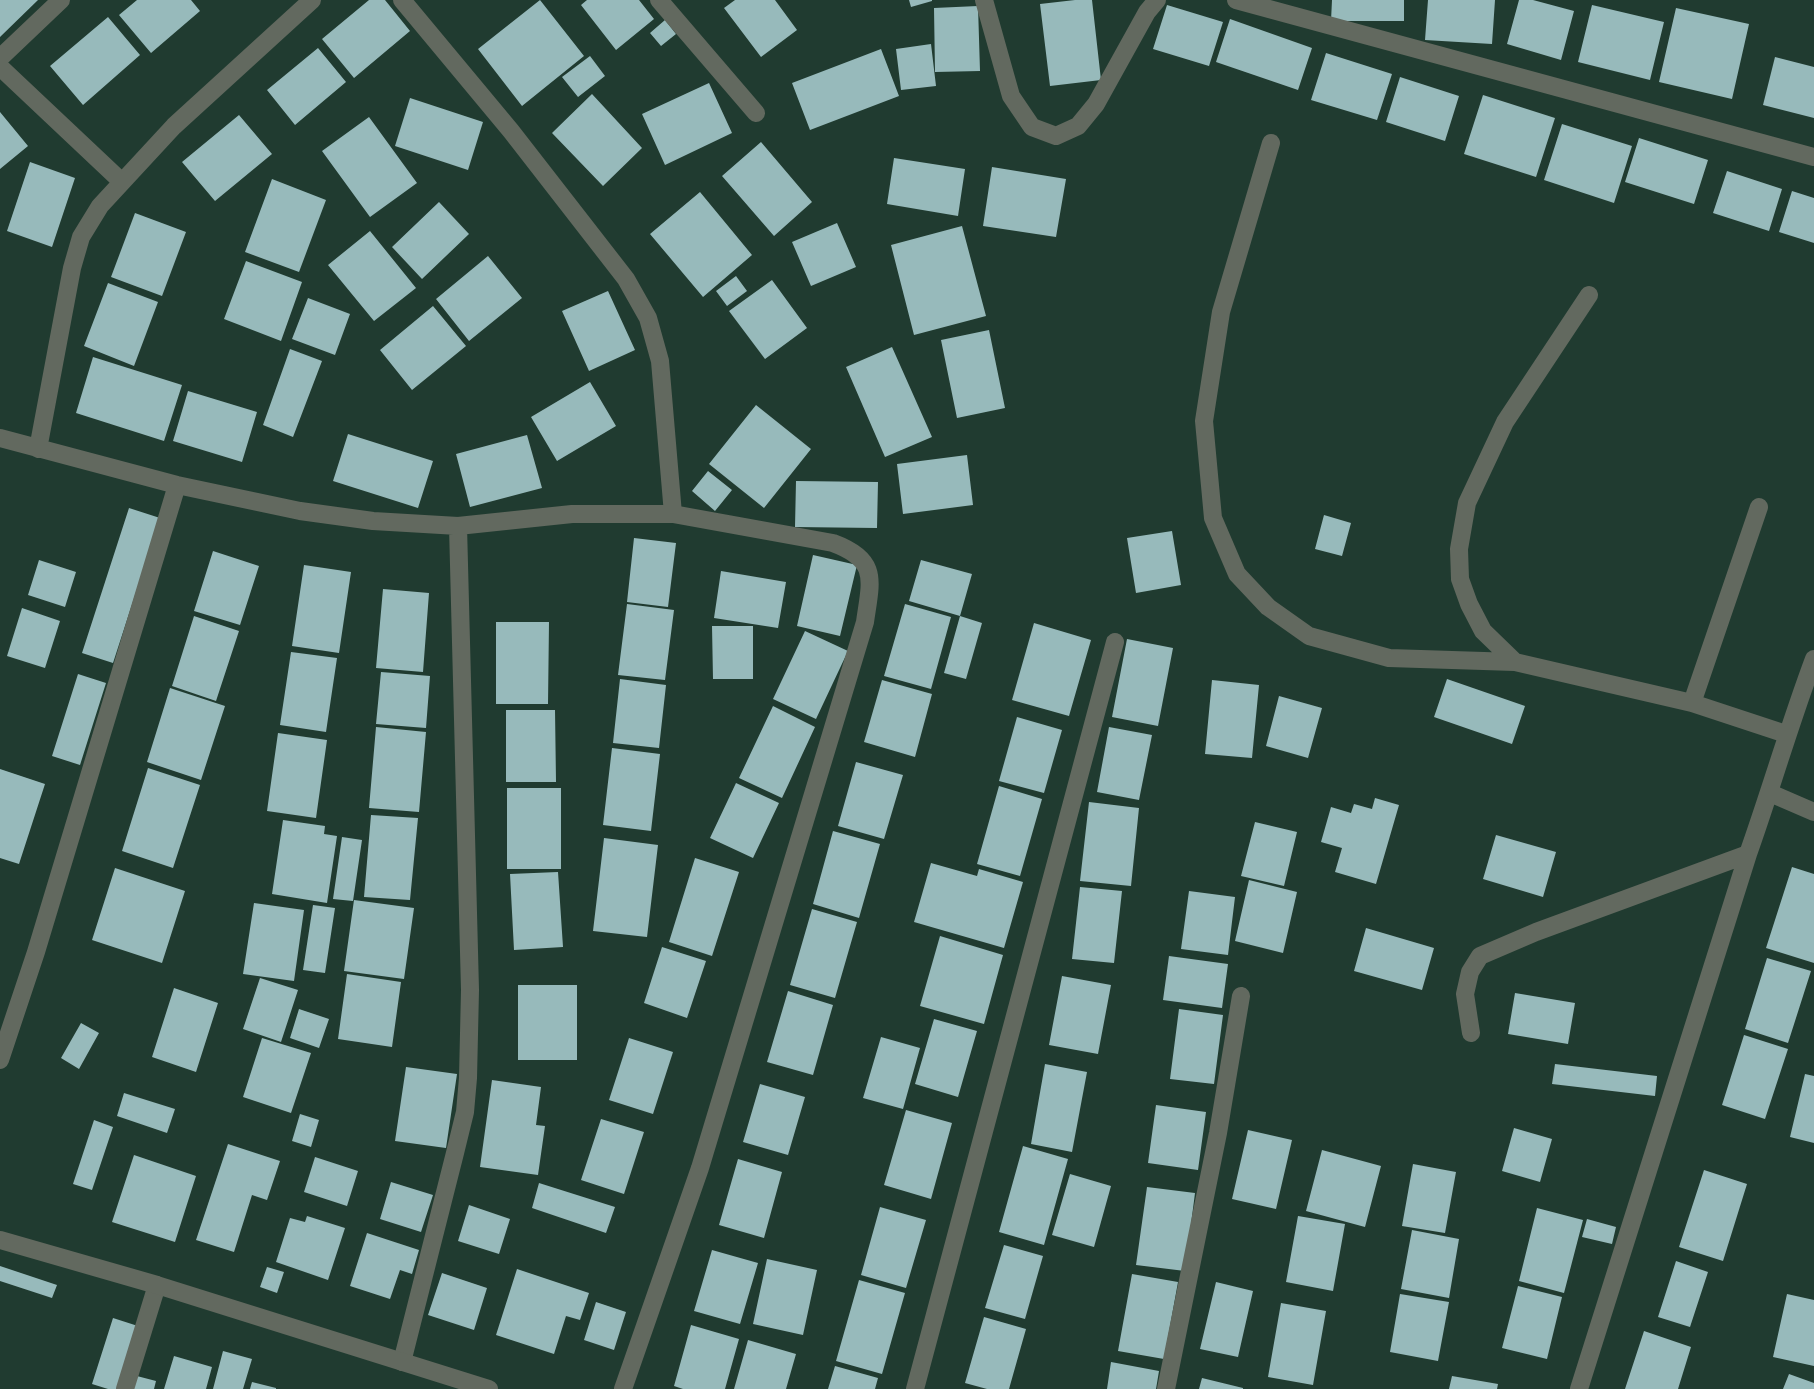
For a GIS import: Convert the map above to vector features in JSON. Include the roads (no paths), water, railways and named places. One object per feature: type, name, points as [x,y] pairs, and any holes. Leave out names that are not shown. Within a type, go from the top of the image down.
[{"type":"street","points":[[0,58],[61,0]]},
{"type":"street","points":[[38,449],[72,268],[81,237],[100,206],[174,125],[312,0]]},
{"type":"street","points":[[402,0],[511,131],[618,268],[648,317],[660,361],[673,513]]},
{"type":"street","points":[[659,0],[755,113]]},
{"type":"street","points":[[984,0],[1011,96],[1032,127],[1056,135],[1078,126],[1096,104],[1147,12],[1157,0]]},
{"type":"street","points":[[1236,0],[1814,157]]},
{"type":"street","points":[[0,67],[121,182]]},
{"type":"street","points":[[1271,144],[1220,312],[1204,421],[1213,517],[1237,575],[1268,607],[1309,636],[1389,658],[1515,662],[1692,703],[1786,734]]},
{"type":"street","points":[[1515,662],[1483,631],[1460,579],[1459,549],[1467,503],[1505,422],[1589,295]]},
{"type":"street","points":[[0,439],[177,485],[300,511],[373,521],[458,526],[572,514],[673,513],[832,543],[852,550],[867,564],[870,589],[865,622],[700,1168],[623,1389]]},
{"type":"street","points":[[0,1060],[36,952],[177,485]]},
{"type":"street","points":[[1692,703],[1759,507]]},
{"type":"street","points":[[402,1362],[465,1112],[468,1078],[470,990],[458,526]]},
{"type":"street","points":[[915,1389],[1115,642]]},
{"type":"street","points":[[1579,1389],[1770,793],[1786,734],[1814,659]]},
{"type":"street","points":[[1770,793],[1814,812]]},
{"type":"street","points":[[1471,1033],[1465,994],[1470,972],[1480,956],[1536,932],[1748,855]]},
{"type":"street","points":[[1166,1389],[1218,1133],[1241,996]]},
{"type":"street","points":[[0,1240],[157,1284],[489,1389]]},
{"type":"street","points":[[125,1389],[157,1284]]}]
